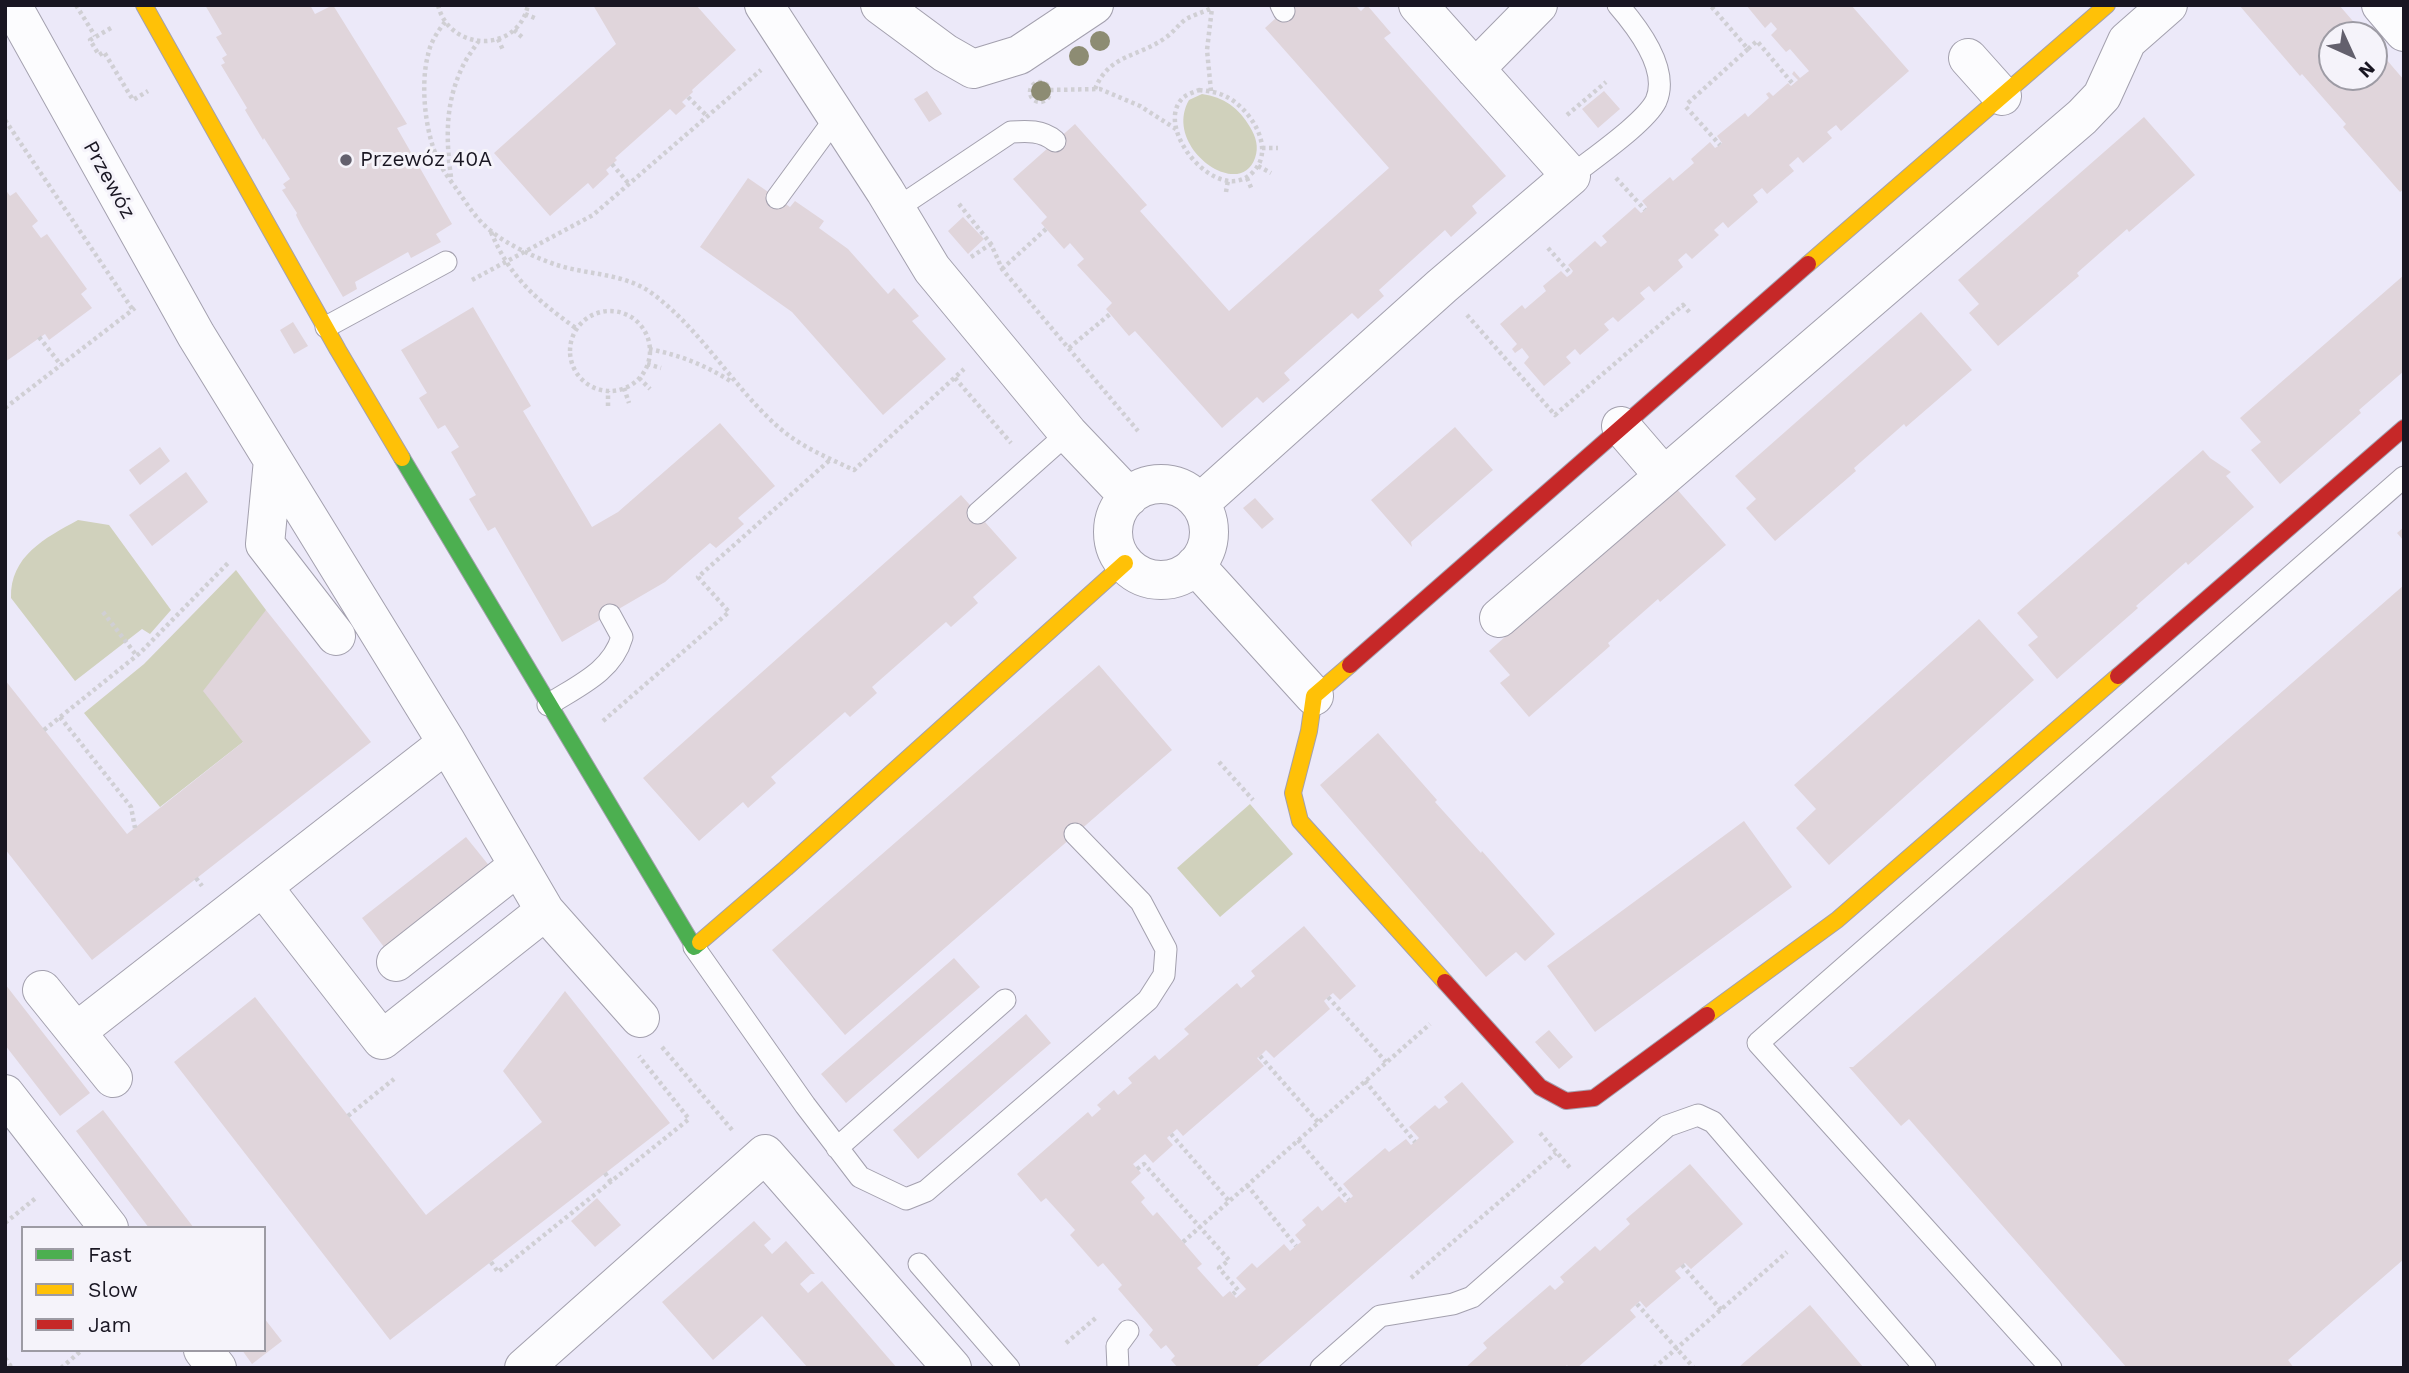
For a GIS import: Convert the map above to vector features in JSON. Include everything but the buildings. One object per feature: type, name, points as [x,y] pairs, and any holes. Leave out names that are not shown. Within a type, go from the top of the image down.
[{"type":"street","name":"Przewóz","points":[[12,5],[208,354],[447,743],[545,911],[643,1035]]},
{"type":"street","points":[[144,5],[326,327],[694,947],[786,868],[1125,563]]},
{"type":"street","points":[[764,5],[932,268],[1068,433],[1129,497]]},
{"type":"street","points":[[896,9],[945,52],[973,69],[1019,55],[1094,5]]},
{"type":"street","points":[[1200,503],[1442,286],[1572,176],[1419,5]]},
{"type":"street","points":[[1475,69],[1538,5]]},
{"type":"street","points":[[2107,5],[1620,426],[1314,696],[1309,731],[1293,793],[1300,821],[1540,1087],[1566,1101],[1594,1098],[1837,920],[2404,428]]},
{"type":"street","points":[[1499,618],[2082,117],[2102,96],[2127,41],[2168,5]]},
{"type":"street","points":[[2381,5],[2404,32]]},
{"type":"street","points":[[1968,58],[2002,96]]},
{"type":"street","points":[[1620,426],[1664,476]]},
{"type":"street","points":[[272,460],[265,544],[336,636]]},
{"type":"street","points":[[1166,484],[1185,490],[1200,503],[1208,521],[1209,540],[1195,565],[1179,576],[1160,579],[1141,575],[1125,563],[1115,545],[1114,524],[1122,505],[1129,497],[1146,486],[1166,484]]},
{"type":"street","points":[[1195,565],[1314,696]]},
{"type":"street","points":[[76,1032],[447,743]]},
{"type":"street","points":[[396,962],[518,866]]},
{"type":"street","points":[[263,887],[382,1040],[545,911]]},
{"type":"street","points":[[42,990],[113,1078]]},
{"type":"street","points":[[5,1094],[107,1226]]},
{"type":"street","points":[[524,1368],[765,1154],[952,1368]]},
{"type":"street","points":[[205,1352],[217,1368]]},
{"type":"lane","points":[[1572,176],[1640,119],[1656,100],[1658,75],[1652,53],[1634,23],[1618,5]]},
{"type":"lane","points":[[777,198],[837,116]]},
{"type":"lane","points":[[896,209],[1011,132],[1031,130],[1055,141]]},
{"type":"lane","points":[[326,327],[446,262]]},
{"type":"lane","points":[[978,513],[1068,433]]},
{"type":"lane","points":[[2051,1368],[1758,1043],[2404,477]]},
{"type":"lane","points":[[548,705],[605,669],[618,652],[622,638],[610,615]]},
{"type":"lane","points":[[694,947],[859,1177],[906,1199],[926,1191],[1148,1000],[1164,975],[1166,949],[1141,902],[1075,834]]},
{"type":"lane","points":[[837,1148],[1005,1000]]},
{"type":"lane","points":[[1321,1368],[1380,1316],[1452,1304],[1472,1297],[1667,1126],[1698,1115],[1713,1122],[1924,1368]]},
{"type":"lane","points":[[919,1264],[1009,1368]]},
{"type":"lane","points":[[1118,1368],[1117,1346],[1128,1331]]},
{"type":"path","points":[[76,5],[93,38],[95,49]]},
{"type":"path","points":[[438,5],[445,22],[459,36],[478,42],[498,39],[514,30],[528,5]]},
{"type":"path","points":[[1710,5],[1748,49]]},
{"type":"path","points":[[1095,89],[1108,69],[1122,58],[1154,45],[1168,37],[1187,19],[1212,7]]},
{"type":"path","points":[[1211,91],[1207,50],[1212,7]]},
{"type":"path","points":[[525,14],[537,19]]},
{"type":"path","points":[[445,22],[428,51],[424,73],[430,138],[440,164],[474,214],[491,232],[557,265],[610,276],[642,287],[653,294],[701,342],[735,384],[777,426],[806,448],[854,470],[994,343]]},
{"type":"path","points":[[514,30],[523,38]]},
{"type":"path","points":[[498,39],[503,50]]},
{"type":"path","points":[[1720,145],[1685,106],[1748,49],[1758,41],[1793,84]]},
{"type":"path","points":[[451,181],[447,123],[451,97],[462,68],[478,42]]},
{"type":"path","points":[[468,282],[593,215],[790,45]]},
{"type":"path","points":[[1566,116],[1606,82]]},
{"type":"path","points":[[1050,90],[1095,89],[1118,95],[1177,130]]},
{"type":"path","points":[[1199,90],[1225,96],[1240,106],[1258,131],[1262,148],[1258,166],[1247,178],[1228,180],[1204,171],[1185,150],[1177,130],[1176,109],[1184,97],[1199,90]]},
{"type":"path","points":[[688,97],[707,116]]},
{"type":"path","points":[[5,120],[133,310]]},
{"type":"path","points":[[1262,148],[1278,148]]},
{"type":"path","points":[[612,164],[629,184]]},
{"type":"path","points":[[1258,166],[1271,173]]},
{"type":"path","points":[[1611,172],[1645,210]]},
{"type":"path","points":[[1247,178],[1252,190]]},
{"type":"path","points":[[1226,192],[1228,180]]},
{"type":"path","points":[[954,198],[991,244],[1002,268],[1138,431]]},
{"type":"path","points":[[1002,268],[1046,229]]},
{"type":"path","points":[[491,232],[505,262],[533,294],[577,329]]},
{"type":"path","points":[[1546,246],[1571,274]]},
{"type":"path","points":[[5,408],[133,310],[169,287]]},
{"type":"path","points":[[1459,306],[1555,415],[1683,305],[1717,343]]},
{"type":"path","points":[[616,312],[634,320],[646,335],[649,349],[647,364],[639,378],[624,388],[608,391],[589,385],[575,371],[570,352],[570,342],[577,329],[596,313],[616,312]]},
{"type":"path","points":[[1069,348],[1110,314]]},
{"type":"path","points":[[39,337],[61,365]]},
{"type":"path","points":[[649,349],[687,358],[735,384]]},
{"type":"path","points":[[647,364],[661,368]]},
{"type":"path","points":[[639,378],[650,389]]},
{"type":"path","points":[[624,388],[629,403]]},
{"type":"path","points":[[608,391],[608,406]]},
{"type":"path","points":[[573,747],[729,612],[698,577],[831,459]]},
{"type":"path","points":[[44,730],[137,656],[233,558]]},
{"type":"path","points":[[103,612],[137,656]]},
{"type":"path","points":[[60,717],[131,807],[135,828]]},
{"type":"path","points":[[1328,998],[1386,1062]]},
{"type":"path","points":[[1183,1242],[1438,1017]]},
{"type":"path","points":[[643,1035],[741,1141]]},
{"type":"path","points":[[491,1262],[498,1272],[690,1119],[643,1035]]},
{"type":"path","points":[[1260,1056],[1318,1122]]},
{"type":"path","points":[[1365,1081],[1415,1142]]},
{"type":"path","points":[[1539,1132],[1590,1192]]},
{"type":"path","points":[[1171,1134],[1229,1201]]},
{"type":"path","points":[[1298,1140],[1349,1200]]},
{"type":"path","points":[[1380,1316],[1393,1293],[1556,1153]]},
{"type":"path","points":[[1138,1169],[1144,1164],[1229,1259],[1219,1268],[1238,1290],[1233,1294]]},
{"type":"path","points":[[605,1174],[611,1182]]},
{"type":"path","points":[[1247,1185],[1296,1246]]},
{"type":"path","points":[[1654,1368],[1794,1247]]},
{"type":"path","points":[[1682,1265],[1721,1310]]},
{"type":"path","points":[[1637,1304],[1694,1368]]},
{"type":"path","points":[[61,1368],[80,1352]]},
{"type":"path","points":[[5,1358],[12,1368]]},
{"type":"green space","points":[[1202,94],[1230,104],[1250,127],[1257,150],[1247,170],[1235,174],[1220,171],[1206,163],[1194,151],[1186,135],[1183,118],[1189,100]]},
{"type":"green space","points":[[78,520],[109,525],[171,610],[150,634],[142,629],[75,681],[11,598],[12,583],[23,560],[53,534]]},
{"type":"green space","points":[[236,570],[266,610],[243,742],[160,807],[84,713],[144,664]]},
{"type":"green space","points":[[1250,804],[1293,854],[1220,917],[1177,868]]},
{"type":"traffic: fast","points":[[402,458],[694,947],[700,942]]},
{"type":"traffic: slow","points":[[144,5],[338,350],[402,458]]},
{"type":"traffic: slow","points":[[1808,264],[2107,5]]},
{"type":"traffic: slow","points":[[700,942],[1125,563]]},
{"type":"traffic: slow","points":[[1350,665],[1314,696],[1309,731],[1293,793],[1300,821],[1445,982]]},
{"type":"traffic: slow","points":[[1707,1015],[1837,920],[2118,676]]},
{"type":"traffic: jam","points":[[1350,665],[1808,264]]},
{"type":"traffic: jam","points":[[2118,676],[2404,428]]},
{"type":"traffic: jam","points":[[1445,982],[1540,1087],[1566,1101],[1594,1098],[1707,1015]]},
{"type":"place","name":"Przewóz 40A","points":[[346,160]]}]
